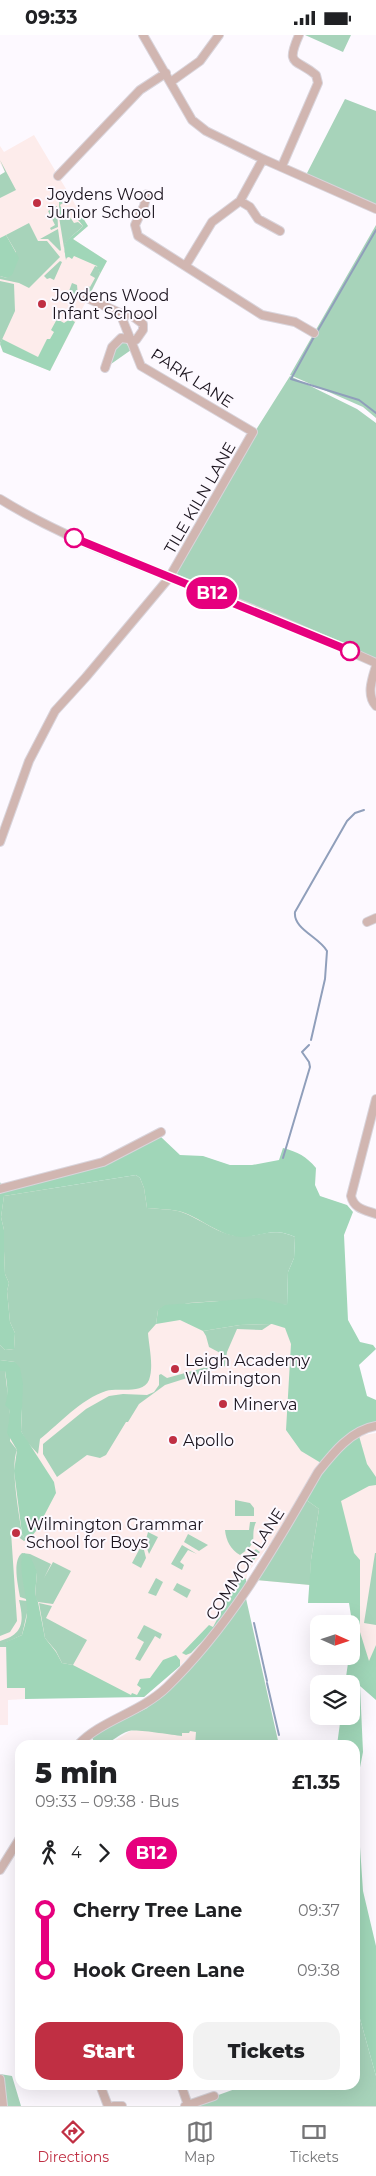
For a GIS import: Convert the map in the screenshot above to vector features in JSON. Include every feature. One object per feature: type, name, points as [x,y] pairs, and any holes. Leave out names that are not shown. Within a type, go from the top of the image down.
[{"type":"street","points":[[144,35],[172,81],[192,120],[206,131],[263,159],[376,209]]},
{"type":"street","points":[[172,81],[200,61],[219,35]]},
{"type":"street","points":[[282,166],[318,83],[316,75],[297,64],[293,59],[293,50],[299,35]]},
{"type":"street","points":[[58,176],[140,90],[166,73]]},
{"type":"street","points":[[186,265],[212,222],[240,201],[263,159]]},
{"type":"street","points":[[147,194],[144,206],[136,220],[136,233],[142,239],[186,265],[262,315],[295,322],[314,333]]},
{"type":"street","points":[[240,201],[250,207],[258,219],[280,231]]},
{"type":"street","points":[[88,298],[120,313],[131,315],[143,324],[143,330],[136,340],[121,338],[112,347],[105,368]]},
{"type":"street","name":"PARK LANE","points":[[120,313],[129,340],[141,366],[253,432]]},
{"type":"street","name":"TILE KILN LANE","points":[[0,842],[29,761],[55,711],[170,578],[253,432]]},
{"type":"street","points":[[0,499],[63,533],[170,578],[226,599],[376,664],[370,691],[372,701],[376,706]]},
{"type":"street","points":[[367,922],[376,918]]},
{"type":"street","points":[[376,1099],[374,1118],[351,1197],[352,1203],[357,1207],[376,1214]]},
{"type":"street","points":[[0,1189],[103,1162],[161,1132]]},
{"type":"street","name":"COMMON LANE","points":[[84,1740],[96,1730],[154,1698],[190,1663],[226,1621],[255,1579],[318,1472],[330,1456],[344,1442],[367,1427],[376,1426]]},
{"type":"street","points":[[0,1870],[15,1846]]},
{"type":"street","points":[[0,2079],[3,2106]]},
{"type":"street","points":[[102,2090],[108,2106]]},
{"type":"street","points":[[182,2090],[187,2106],[214,2097]]},
{"type":"street","points":[[114,2106],[122,2106]]},
{"type":"shaded area","points":[[34,135],[88,226],[73,239],[107,261],[50,371],[3,352],[0,344],[0,175],[5,172],[0,163],[0,146],[4,152]]},
{"type":"shaded area","name":"Leigh Academy Wilmington","points":[[203,1176],[347,1434],[328,1450],[280,1530],[247,1574],[246,1584],[213,1630],[180,1666],[144,1697],[88,1697],[26,1647],[0,1647],[0,1193]]},
{"type":"shaded area","points":[[376,1433],[376,1645],[369,1662],[360,1634],[360,1615],[354,1615],[350,1603],[308,1603],[310,1585],[256,1580],[358,1436]]},
{"type":"shaded area","points":[[0,1647],[7,1647],[7,1688],[25,1688],[25,1699],[8,1700],[8,1725],[0,1725]]},
{"type":"shaded area","points":[[157,1725],[248,1740],[116,1740],[130,1731]]},
{"type":"green space","points":[[305,35],[351,35],[343,52]]},
{"type":"green space","points":[[345,99],[376,111],[376,209],[305,177]]},
{"type":"green space","points":[[0,160],[16,190],[0,198],[0,175],[5,172]]},
{"type":"green space","points":[[62,199],[63,203],[60,205],[66,219],[70,217],[74,223],[78,222],[83,226],[66,243],[66,260],[59,217],[59,201]]},
{"type":"green space","points":[[57,206],[58,227],[51,230],[50,228],[55,225],[48,211]]},
{"type":"green space","points":[[79,212],[88,226],[73,239],[107,261],[100,274],[97,266],[74,256],[72,259],[66,258],[66,243],[83,226],[74,215]]},
{"type":"green space","points":[[29,223],[38,241],[47,241],[60,257],[29,288],[19,283],[0,279],[0,276],[7,278],[16,252],[6,235]]},
{"type":"green space","points":[[376,225],[376,418],[363,407],[290,375]]},
{"type":"green space","points":[[58,229],[60,251],[48,239],[40,239]]},
{"type":"green space","points":[[6,235],[19,258],[12,275],[7,278],[0,276],[0,238]]},
{"type":"green space","points":[[60,261],[62,262],[54,280],[47,279],[44,276]]},
{"type":"green space","points":[[95,266],[98,267],[100,274],[89,296],[86,295],[88,286],[90,287],[95,278],[90,275]]},
{"type":"green space","points":[[0,281],[14,284],[15,311],[0,344]]},
{"type":"green space","points":[[72,283],[77,285],[78,296],[66,299]]},
{"type":"green space","points":[[57,319],[64,323],[70,319],[75,322],[50,371],[3,352],[0,344],[2,339],[38,357],[47,339],[50,339],[54,332],[51,330]]},
{"type":"green space","points":[[121,341],[126,343],[131,350],[111,364],[109,363],[113,349]]},
{"type":"green space","points":[[290,376],[357,409],[376,423],[376,662],[170,578],[254,433]]},
{"type":"green space","points":[[161,1137],[180,1155],[203,1156],[230,1165],[252,1165],[279,1160],[283,1148],[293,1151],[305,1157],[316,1168],[315,1185],[320,1196],[347,1205],[353,1212],[344,1235],[348,1320],[360,1342],[373,1345],[376,1349],[359,1365],[367,1396],[376,1400],[376,1422],[367,1424],[352,1432],[321,1463],[301,1451],[286,1430],[291,1344],[285,1328],[272,1324],[240,1325],[203,1331],[180,1320],[156,1324],[158,1310],[165,1305],[258,1298],[287,1305],[288,1272],[294,1258],[295,1237],[274,1232],[243,1237],[234,1236],[226,1234],[194,1217],[174,1210],[147,1208],[144,1188],[140,1178],[136,1175],[4,1196],[1,1217],[4,1230],[5,1274],[9,1283],[7,1291],[10,1322],[15,1333],[14,1349],[5,1350],[0,1345],[0,1182],[3,1189],[115,1158]]},
{"type":"green space","points":[[136,1175],[140,1178],[144,1188],[147,1208],[178,1211],[218,1230],[234,1235],[250,1236],[274,1232],[295,1237],[294,1258],[288,1272],[287,1305],[218,1301],[189,1303],[158,1310],[156,1324],[148,1333],[151,1369],[146,1385],[136,1389],[106,1391],[88,1400],[40,1439],[38,1454],[27,1442],[21,1431],[22,1412],[15,1362],[0,1360],[0,1345],[5,1350],[14,1349],[15,1333],[10,1322],[7,1291],[9,1283],[5,1274],[4,1230],[1,1217],[4,1196]]},
{"type":"green space","points":[[271,1324],[262,1330],[237,1329],[227,1352],[225,1366],[165,1385],[139,1404],[106,1455],[100,1458],[87,1455],[57,1477],[43,1454],[43,1444],[86,1409],[109,1396],[123,1394],[147,1395],[154,1392],[159,1385],[159,1375],[161,1374],[167,1378],[221,1363],[224,1355],[209,1347],[203,1331],[240,1325]]},
{"type":"green space","points":[[0,1360],[15,1362],[20,1368],[23,1384],[21,1431],[54,1482],[56,1493],[36,1531],[31,1537],[25,1539],[22,1534],[14,1471],[17,1450],[7,1433],[10,1414],[9,1409],[5,1405],[7,1384],[5,1371],[0,1371]]},
{"type":"green space","points":[[0,1371],[5,1371],[10,1414],[10,1441],[17,1450],[14,1467],[22,1534],[25,1539],[31,1537],[24,1541],[11,1532],[17,1621],[10,1632],[0,1636]]},
{"type":"green space","points":[[359,1436],[367,1464],[376,1477],[376,1485],[369,1486],[341,1501],[354,1553],[360,1560],[360,1615],[351,1615],[349,1603],[308,1603],[311,1560],[319,1509],[305,1499],[329,1465]]},
{"type":"green space","points":[[305,1499],[319,1509],[311,1560],[310,1585],[256,1580]]},
{"type":"green space","points":[[235,1500],[250,1503],[254,1508],[254,1516],[235,1516]]},
{"type":"green space","points":[[250,1522],[256,1522],[252,1543],[240,1555],[230,1545],[226,1538],[225,1530],[249,1530]]},
{"type":"green space","points":[[148,1532],[158,1537],[149,1554],[145,1543]]},
{"type":"green space","points":[[188,1534],[208,1545],[199,1551],[184,1542]]},
{"type":"green space","points":[[182,1545],[197,1554],[188,1550],[180,1562],[184,1565],[182,1570],[171,1564]]},
{"type":"green space","points":[[140,1548],[144,1550],[146,1558],[141,1568],[132,1563]]},
{"type":"green space","points":[[256,1549],[260,1552],[249,1567],[240,1561]]},
{"type":"green space","points":[[22,1553],[30,1554],[51,1564],[44,1578],[53,1562],[71,1571],[53,1604],[38,1602],[35,1597],[37,1571],[26,1599],[20,1597],[16,1567]]},
{"type":"green space","points":[[24,1553],[31,1558],[37,1572],[35,1595],[45,1638],[62,1663],[73,1665],[131,1695],[132,1693],[137,1695],[141,1688],[137,1685],[140,1679],[150,1678],[163,1660],[176,1655],[180,1660],[180,1666],[144,1697],[25,1699],[25,1688],[7,1688],[6,1642],[22,1635],[27,1615],[21,1565]]},
{"type":"green space","points":[[376,1553],[376,1625],[364,1623]]},
{"type":"green space","points":[[238,1574],[246,1579],[246,1584],[213,1630],[191,1653],[186,1655],[182,1653],[209,1625],[213,1627]]},
{"type":"green space","points":[[156,1578],[163,1582],[156,1596],[148,1593]]},
{"type":"green space","points":[[177,1583],[191,1590],[187,1598],[173,1590]]},
{"type":"green space","points":[[245,1594],[278,1740],[195,1740],[196,1732],[190,1731],[189,1733],[182,1733],[182,1736],[147,1731],[129,1731],[113,1740],[93,1740],[92,1737],[98,1732],[147,1708]]},
{"type":"green space","points":[[19,1600],[27,1601],[27,1613],[22,1635],[7,1642],[7,1647],[0,1647],[0,1641],[14,1635],[20,1626],[22,1614]]},
{"type":"green space","points":[[39,1603],[52,1606],[46,1618],[87,1640],[73,1665],[62,1663],[56,1651],[45,1638]]},
{"type":"green space","points":[[144,1625],[162,1634],[160,1639],[155,1636],[140,1661],[135,1659],[144,1642],[137,1638]]},
{"type":"green space","points":[[360,1632],[369,1661],[376,1645],[376,1700],[360,1686],[360,1675],[346,1675],[348,1665],[360,1665]]},
{"type":"green space","points":[[360,1686],[363,1752],[360,1767],[360,1740],[338,1740],[340,1725],[360,1725]]},
{"type":"green space","points":[[360,1847],[363,1891],[376,1946],[376,2076],[360,2019]]},
{"type":"green space","points":[[360,2019],[376,2076],[376,2106],[188,2106],[232,2090],[360,2090]]},
{"type":"green space","points":[[0,2074],[12,2076],[21,2106],[3,2106]]},
{"type":"waterway","points":[[317,332],[376,230]]},
{"type":"waterway","points":[[314,337],[291,379],[359,400],[376,413]]},
{"type":"waterway","points":[[311,1040],[325,979],[327,951],[302,928],[295,918],[295,912],[347,821],[355,813],[364,810]]},
{"type":"waterway","points":[[283,1158],[310,1067],[302,1052],[309,1045]]},
{"type":"waterway","points":[[254,1623],[267,1681]]},
{"type":"waterway","points":[[267,1683],[279,1735]]},
{"type":"bus line","name":"B12","points":[[74,538],[170,578],[218,595],[350,651]]},
{"type":"place","name":"Joydens Wood Junior School","points":[[37,203]]},
{"type":"place","name":"Joydens Wood Infant School","points":[[42,304]]},
{"type":"place","name":"Leigh Academy Wilmington","points":[[175,1369]]},
{"type":"place","name":"Minerva","points":[[223,1404]]},
{"type":"place","name":"Apollo","points":[[173,1440]]},
{"type":"place","name":"Wilmington Grammar School for Boys","points":[[16,1533]]}]
